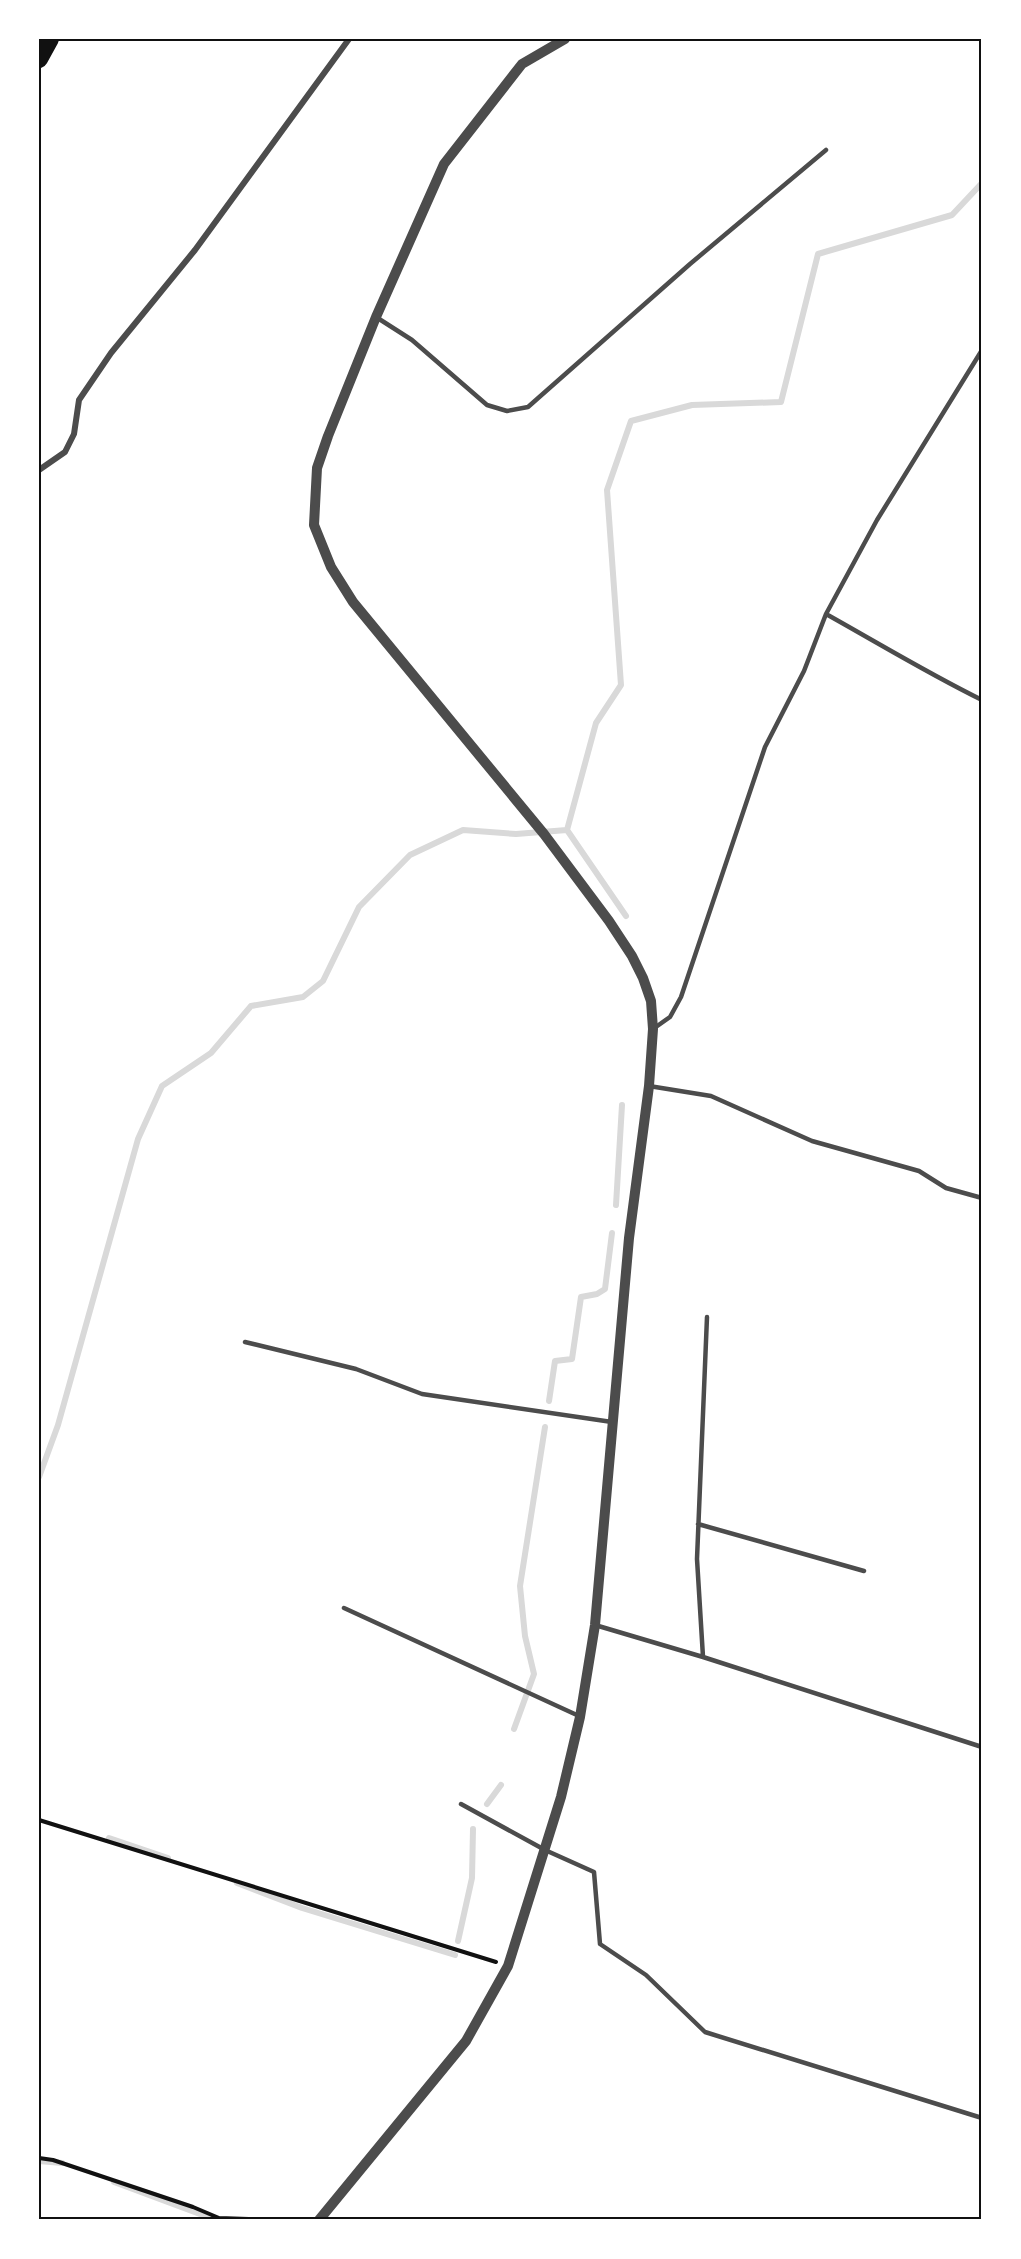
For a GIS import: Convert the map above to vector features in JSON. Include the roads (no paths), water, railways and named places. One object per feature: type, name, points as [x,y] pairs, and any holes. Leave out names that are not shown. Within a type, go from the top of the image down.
[{"type":"highway","points":[[39,59],[50,39]]},
{"type":"street","points":[[39,470],[65,452],[74,434],[80,400],[111,352],[195,250],[349,39]]},
{"type":"street","points":[[319,2220],[466,2041],[508,1966],[561,1797],[580,1717],[595,1625],[629,1238],[649,1086],[653,1029],[651,1001],[632,956],[609,921],[544,834],[353,602],[331,567],[314,525],[317,468],[376,317],[444,164],[522,64],[565,39]]},
{"type":"lane","points":[[376,317],[412,340],[487,405],[507,411],[528,407],[690,264],[826,150]]},
{"type":"lane","points":[[653,1029],[670,1017],[681,997],[765,747],[804,671],[826,614],[877,520],[982,350]]},
{"type":"lane","points":[[826,614],[930,675],[982,700]]},
{"type":"lane","points":[[649,1086],[711,1096],[812,1141],[919,1171],[946,1188],[982,1198]]},
{"type":"lane","points":[[703,1657],[697,1559],[707,1317]]},
{"type":"lane","points":[[245,1342],[356,1370],[422,1394],[614,1422]]},
{"type":"lane","points":[[698,1524],[864,1571]]},
{"type":"lane","points":[[344,1608],[580,1717]]},
{"type":"lane","points":[[595,1625],[703,1657],[982,1747]]},
{"type":"lane","points":[[461,1804],[545,1850],[594,1872],[600,1944],[646,1975],[705,2031],[982,2118]]},
{"type":"waterway","points":[[39,1477],[58,1425],[138,1139],[162,1086],[211,1053],[251,1006],[303,997],[323,981],[359,907],[410,855],[463,830],[516,834],[567,830],[596,723],[621,685],[607,490],[631,421],[692,405],[781,402],[818,254],[952,215],[982,183]]},
{"type":"waterway","points":[[567,830],[626,916]]},
{"type":"waterway","points":[[616,1205],[622,1105]]},
{"type":"waterway","points":[[549,1401],[555,1361],[572,1359],[581,1297],[597,1294],[605,1289],[612,1233]]},
{"type":"waterway","points":[[514,1729],[534,1674],[525,1636],[520,1586],[545,1427]]},
{"type":"waterway","points":[[487,1804],[501,1785]]},
{"type":"waterway","points":[[458,1941],[472,1878],[473,1829]]},
{"type":"waterway","points":[[109,1838],[168,1858]]},
{"type":"waterway","points":[[237,1883],[302,1908],[455,1955]]},
{"type":"waterway","points":[[39,2161],[62,2163]]},
{"type":"waterway","points":[[114,2182],[216,2220]]}]
